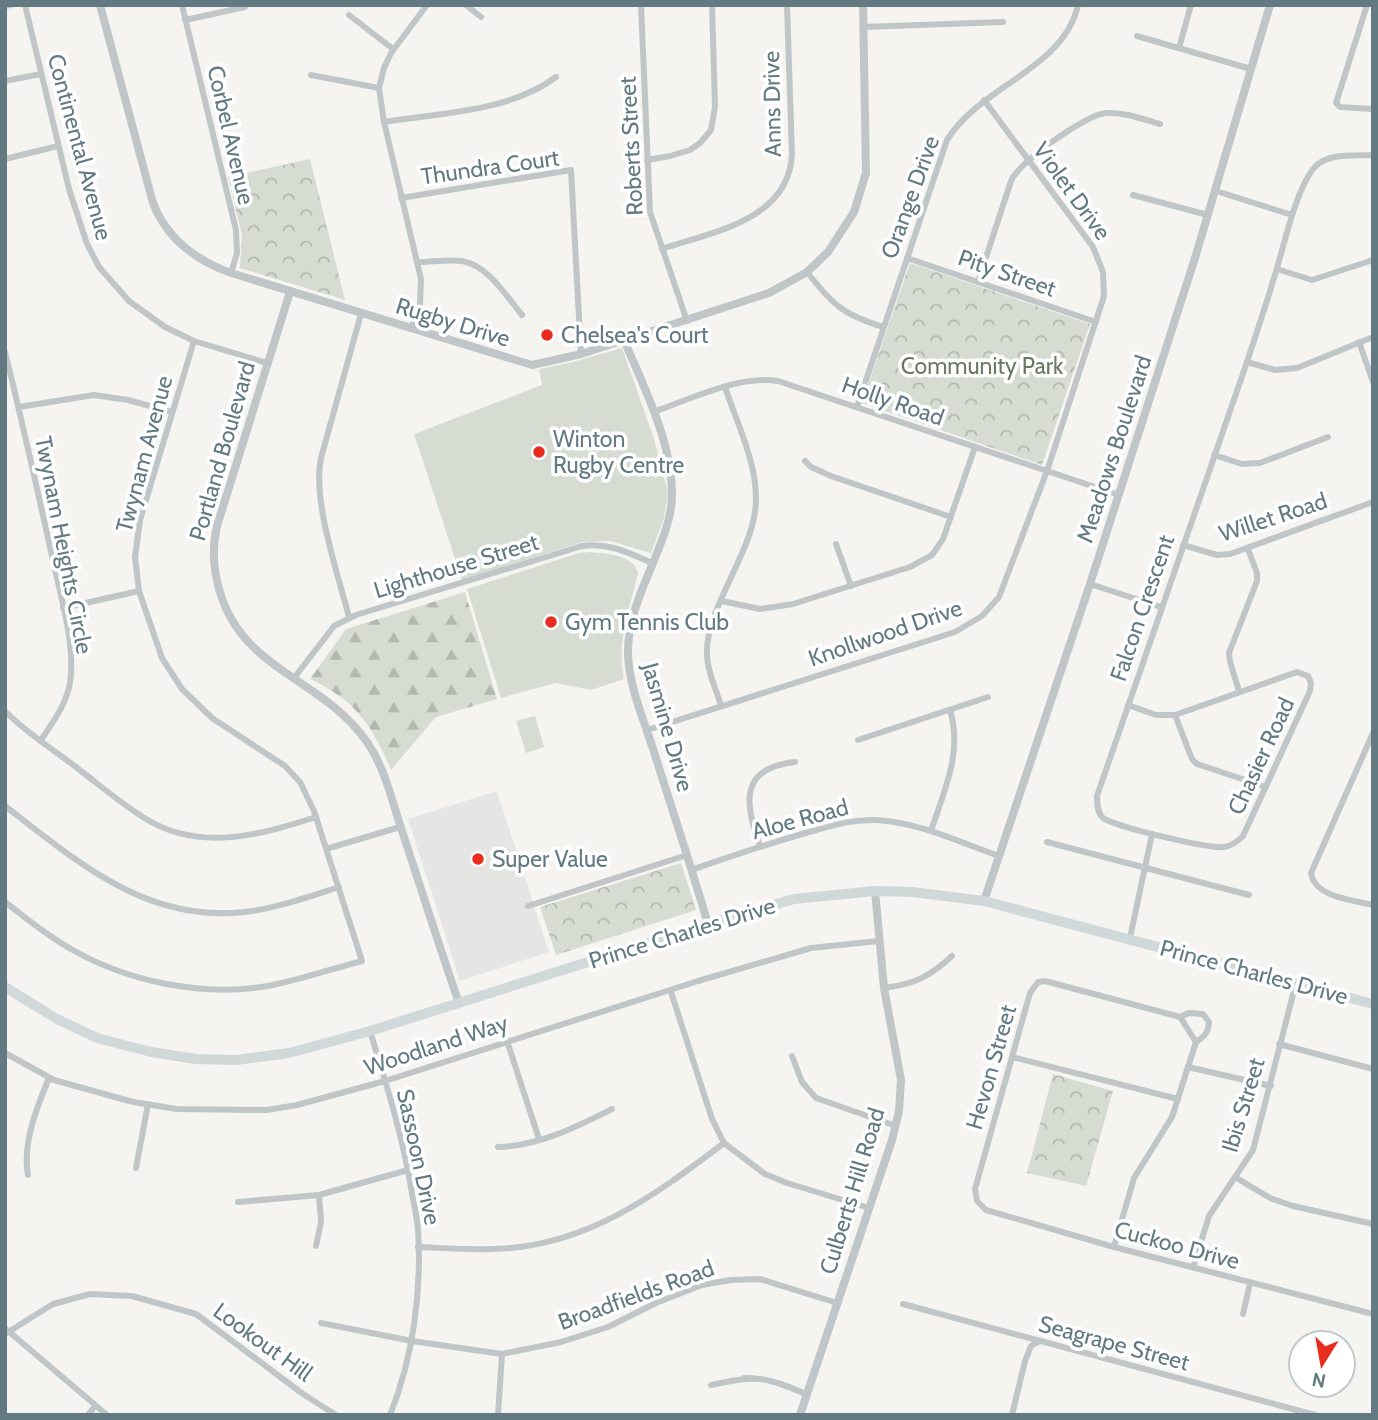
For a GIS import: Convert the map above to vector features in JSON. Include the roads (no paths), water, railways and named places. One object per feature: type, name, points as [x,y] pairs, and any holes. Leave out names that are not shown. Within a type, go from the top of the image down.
[{"type":"highway","name":"Prince Charles Drive","points":[[5,987],[57,1020],[97,1038],[151,1052],[196,1059],[236,1060],[289,1053],[370,1031],[794,899],[875,891],[913,892],[984,901],[1373,1004]]},
{"type":"street","points":[[5,6],[11,5]]},
{"type":"street","name":"Continental Avenue","points":[[25,5],[58,146],[82,230],[99,267],[119,291],[141,311],[165,327],[194,341],[267,363]]},
{"type":"street","name":"Rugby Drive","points":[[100,5],[157,213],[165,228],[183,247],[205,262],[232,273],[529,365],[580,354],[769,293],[807,272],[838,239],[854,212],[864,182],[867,155],[863,5]]},
{"type":"street","name":"Corbel Avenue","points":[[182,5],[236,230],[237,253],[232,273]]},
{"type":"street","points":[[411,329],[422,295],[379,88],[393,49],[427,5]]},
{"type":"street","points":[[466,5],[481,17]]},
{"type":"street","name":"Roberts Street","points":[[641,5],[650,218],[687,321]]},
{"type":"street","points":[[647,160],[690,150],[711,130],[715,107],[712,5]]},
{"type":"street","name":"Anns Drive","points":[[662,249],[753,216],[767,206],[785,183],[792,155],[787,5]]},
{"type":"street","name":"Orange Drive","points":[[856,407],[943,148],[959,123],[984,100],[1052,50],[1069,30],[1078,5]]},
{"type":"street","points":[[1179,48],[1191,5]]},
{"type":"street","name":"Meadows Boulevard","points":[[984,901],[1119,495],[1216,191],[1270,5]]},
{"type":"street","points":[[1367,5],[1336,103],[1339,107],[1373,109]]},
{"type":"street","points":[[185,20],[245,7]]},
{"type":"street","points":[[349,15],[393,49]]},
{"type":"street","points":[[864,27],[1003,22]]},
{"type":"street","points":[[1137,36],[1251,69]]},
{"type":"street","points":[[5,81],[41,74]]},
{"type":"street","points":[[311,75],[379,88]]},
{"type":"street","points":[[384,121],[500,103],[535,91],[556,77]]},
{"type":"street","name":"Violet Drive","points":[[984,100],[1096,253],[1104,285],[1096,322],[1047,471]]},
{"type":"street","points":[[978,282],[1018,168],[1097,114],[1119,114],[1160,124]]},
{"type":"street","points":[[5,159],[58,146]]},
{"type":"street","name":"Falcon Crescent","points":[[1152,834],[1108,821],[1102,817],[1097,803],[1128,705],[1247,362],[1292,215],[1311,171],[1319,163],[1338,156],[1373,155]]},
{"type":"street","name":"Thundra Court","points":[[401,198],[571,170],[580,354]]},
{"type":"street","points":[[1216,191],[1292,215]]},
{"type":"street","points":[[1133,195],[1208,215]]},
{"type":"street","name":"Pity Street","points":[[907,258],[1096,322]]},
{"type":"street","points":[[1277,269],[1312,281],[1373,260]]},
{"type":"street","points":[[417,262],[459,261],[475,266],[488,276],[522,315]]},
{"type":"street","points":[[807,272],[837,307],[850,315],[883,327]]},
{"type":"street","name":"Portland Boulevard","points":[[290,292],[219,518],[213,544],[213,560],[220,595],[237,630],[263,657],[333,705],[367,742],[381,770],[459,1003]]},
{"type":"street","points":[[349,618],[320,501],[318,478],[321,458],[362,314]]},
{"type":"street","points":[[1247,362],[1285,371],[1373,337]]},
{"type":"street","name":"Jasmine Drive","points":[[624,340],[653,412],[670,469],[673,497],[667,526],[633,615],[628,644],[631,678],[708,924]]},
{"type":"street","name":"Twynam Avenue","points":[[5,902],[60,943],[89,959],[125,972],[176,985],[231,989],[267,986],[362,961],[305,790],[294,774],[275,758],[212,718],[182,689],[162,658],[139,591],[135,557],[140,520],[194,341]]},
{"type":"street","points":[[1359,342],[1373,382]]},
{"type":"street","name":"Twynam Heights Circle","points":[[5,352],[63,608],[71,662],[70,683],[60,711],[41,740]]},
{"type":"street","name":"Holly Road","points":[[653,412],[725,387],[749,381],[771,380],[1119,495]]},
{"type":"street","points":[[721,705],[707,651],[711,629],[750,531],[756,497],[749,459],[725,387]]},
{"type":"street","points":[[19,407],[94,395],[118,398],[172,412]]},
{"type":"street","points":[[1214,455],[1242,464],[1260,463],[1328,437]]},
{"type":"street","points":[[722,601],[752,609],[773,608],[904,570],[929,557],[940,544],[975,447]]},
{"type":"street","points":[[805,461],[811,467],[831,476],[951,517]]},
{"type":"street","name":"Knollwood Drive","points":[[646,730],[946,635],[977,620],[996,602],[1005,584],[1047,471]]},
{"type":"street","name":"Willet Road","points":[[1182,545],[1217,555],[1248,549],[1373,502]]},
{"type":"street","points":[[836,544],[851,586]]},
{"type":"street","name":"Lighthouse Street","points":[[294,678],[331,629],[338,622],[349,618],[582,546],[614,547],[652,563]]},
{"type":"street","points":[[1128,705],[1156,715],[1175,715],[1239,691],[1229,653],[1257,581],[1257,573],[1248,549]]},
{"type":"street","points":[[1090,584],[1161,607]]},
{"type":"street","points":[[63,608],[139,591]]},
{"type":"street","name":"Chasier Road","points":[[1152,834],[1216,847],[1226,847],[1242,836],[1310,691],[1310,679],[1305,673],[1297,672],[1239,691]]},
{"type":"street","points":[[858,740],[988,697]]},
{"type":"street","points":[[931,831],[954,755],[956,737],[950,710]]},
{"type":"street","points":[[5,711],[135,812],[159,826],[179,833],[215,839],[237,838],[316,817]]},
{"type":"street","points":[[1175,715],[1192,759],[1197,764],[1266,787]]},
{"type":"street","points":[[1373,733],[1311,873],[1315,886],[1320,890],[1373,905]]},
{"type":"street","points":[[760,846],[750,816],[748,803],[751,788],[767,770],[795,762]]},
{"type":"street","points":[[5,806],[104,880],[139,896],[177,908],[210,914],[246,912],[286,904],[339,887]]},
{"type":"street","name":"Aloe Road","points":[[691,870],[760,846],[842,823],[867,820],[895,822],[931,831],[999,856]]},
{"type":"street","points":[[326,849],[400,827]]},
{"type":"street","points":[[1130,939],[1152,834]]},
{"type":"street","points":[[1047,842],[1249,895]]},
{"type":"street","points":[[528,906],[687,855]]},
{"type":"street","name":"Culberts Hill Road","points":[[800,1415],[896,1126],[901,1080],[884,988],[875,891]]},
{"type":"street","name":"Woodland Way","points":[[5,1053],[49,1078],[93,1093],[177,1109],[267,1110],[297,1105],[385,1081],[671,992],[698,981],[811,948],[878,942]]},
{"type":"street","points":[[884,988],[908,985],[932,974],[952,956]]},
{"type":"street","name":"Hevon Street","points":[[977,1201],[975,1189],[1030,993],[1038,982],[1045,981],[1180,1017],[1195,1012],[1207,1017],[1209,1022],[1207,1034],[1196,1042]]},
{"type":"street","name":"Ibis Street","points":[[1192,1268],[1209,1216],[1253,1150],[1296,984]]},
{"type":"street","points":[[671,992],[712,1119],[724,1143],[765,1174],[869,1208]]},
{"type":"street","points":[[1114,1247],[1134,1178],[1172,1117],[1196,1042],[1180,1017]]},
{"type":"street","name":"Sassoon Drive","points":[[370,1031],[408,1170],[418,1229],[418,1277],[412,1341],[390,1415]]},
{"type":"street","points":[[508,1041],[538,1139]]},
{"type":"street","points":[[1279,1044],[1373,1069]]},
{"type":"street","points":[[792,1056],[802,1082],[816,1098],[896,1126]]},
{"type":"street","points":[[1012,1057],[1178,1099]]},
{"type":"street","points":[[1188,1067],[1270,1086]]},
{"type":"street","points":[[28,1175],[26,1167],[32,1128],[49,1078]]},
{"type":"street","points":[[136,1168],[148,1104]]},
{"type":"street","points":[[498,1147],[517,1146],[556,1135],[612,1109]]},
{"type":"street","points":[[418,1247],[495,1249],[534,1245],[578,1233],[621,1214],[654,1195],[724,1143]]},
{"type":"street","points":[[238,1202],[319,1195],[408,1170]]},
{"type":"street","points":[[1235,1177],[1270,1198],[1293,1206],[1373,1224]]},
{"type":"street","points":[[316,1246],[321,1222],[319,1195]]},
{"type":"street","name":"Cuckoo Drive","points":[[977,1201],[986,1210],[1114,1247],[1373,1314]]},
{"type":"street","name":"Broadfields Road","points":[[321,1323],[412,1341],[502,1354],[561,1342],[608,1327],[656,1303],[702,1285],[731,1280],[760,1279],[837,1303]]},
{"type":"street","points":[[1243,1314],[1250,1283]]},
{"type":"street","name":"Lookout Hill","points":[[6,1331],[53,1304],[90,1294],[132,1296],[196,1314],[303,1394],[336,1415]]},
{"type":"street","name":"Seagrape Street","points":[[903,1304],[1315,1415]]},
{"type":"street","points":[[6,1331],[107,1415]]},
{"type":"street","points":[[1012,1415],[1025,1361],[1031,1346],[1040,1341]]},
{"type":"street","points":[[498,1415],[502,1354]]},
{"type":"street","points":[[711,1385],[760,1377],[807,1394]]},
{"type":"street","points":[[88,1415],[95,1406]]},
{"type":"place","name":"Chelsea's Court","points":[[547,335]]},
{"type":"place","name":"Winton Rugby Centre","points":[[539,452]]},
{"type":"place","name":"Gym Tennis Club","points":[[551,622]]},
{"type":"place","name":"Super Value","points":[[478,859]]},
{"type":"park label","name":"Community Park","points":[[982,366]]}]
